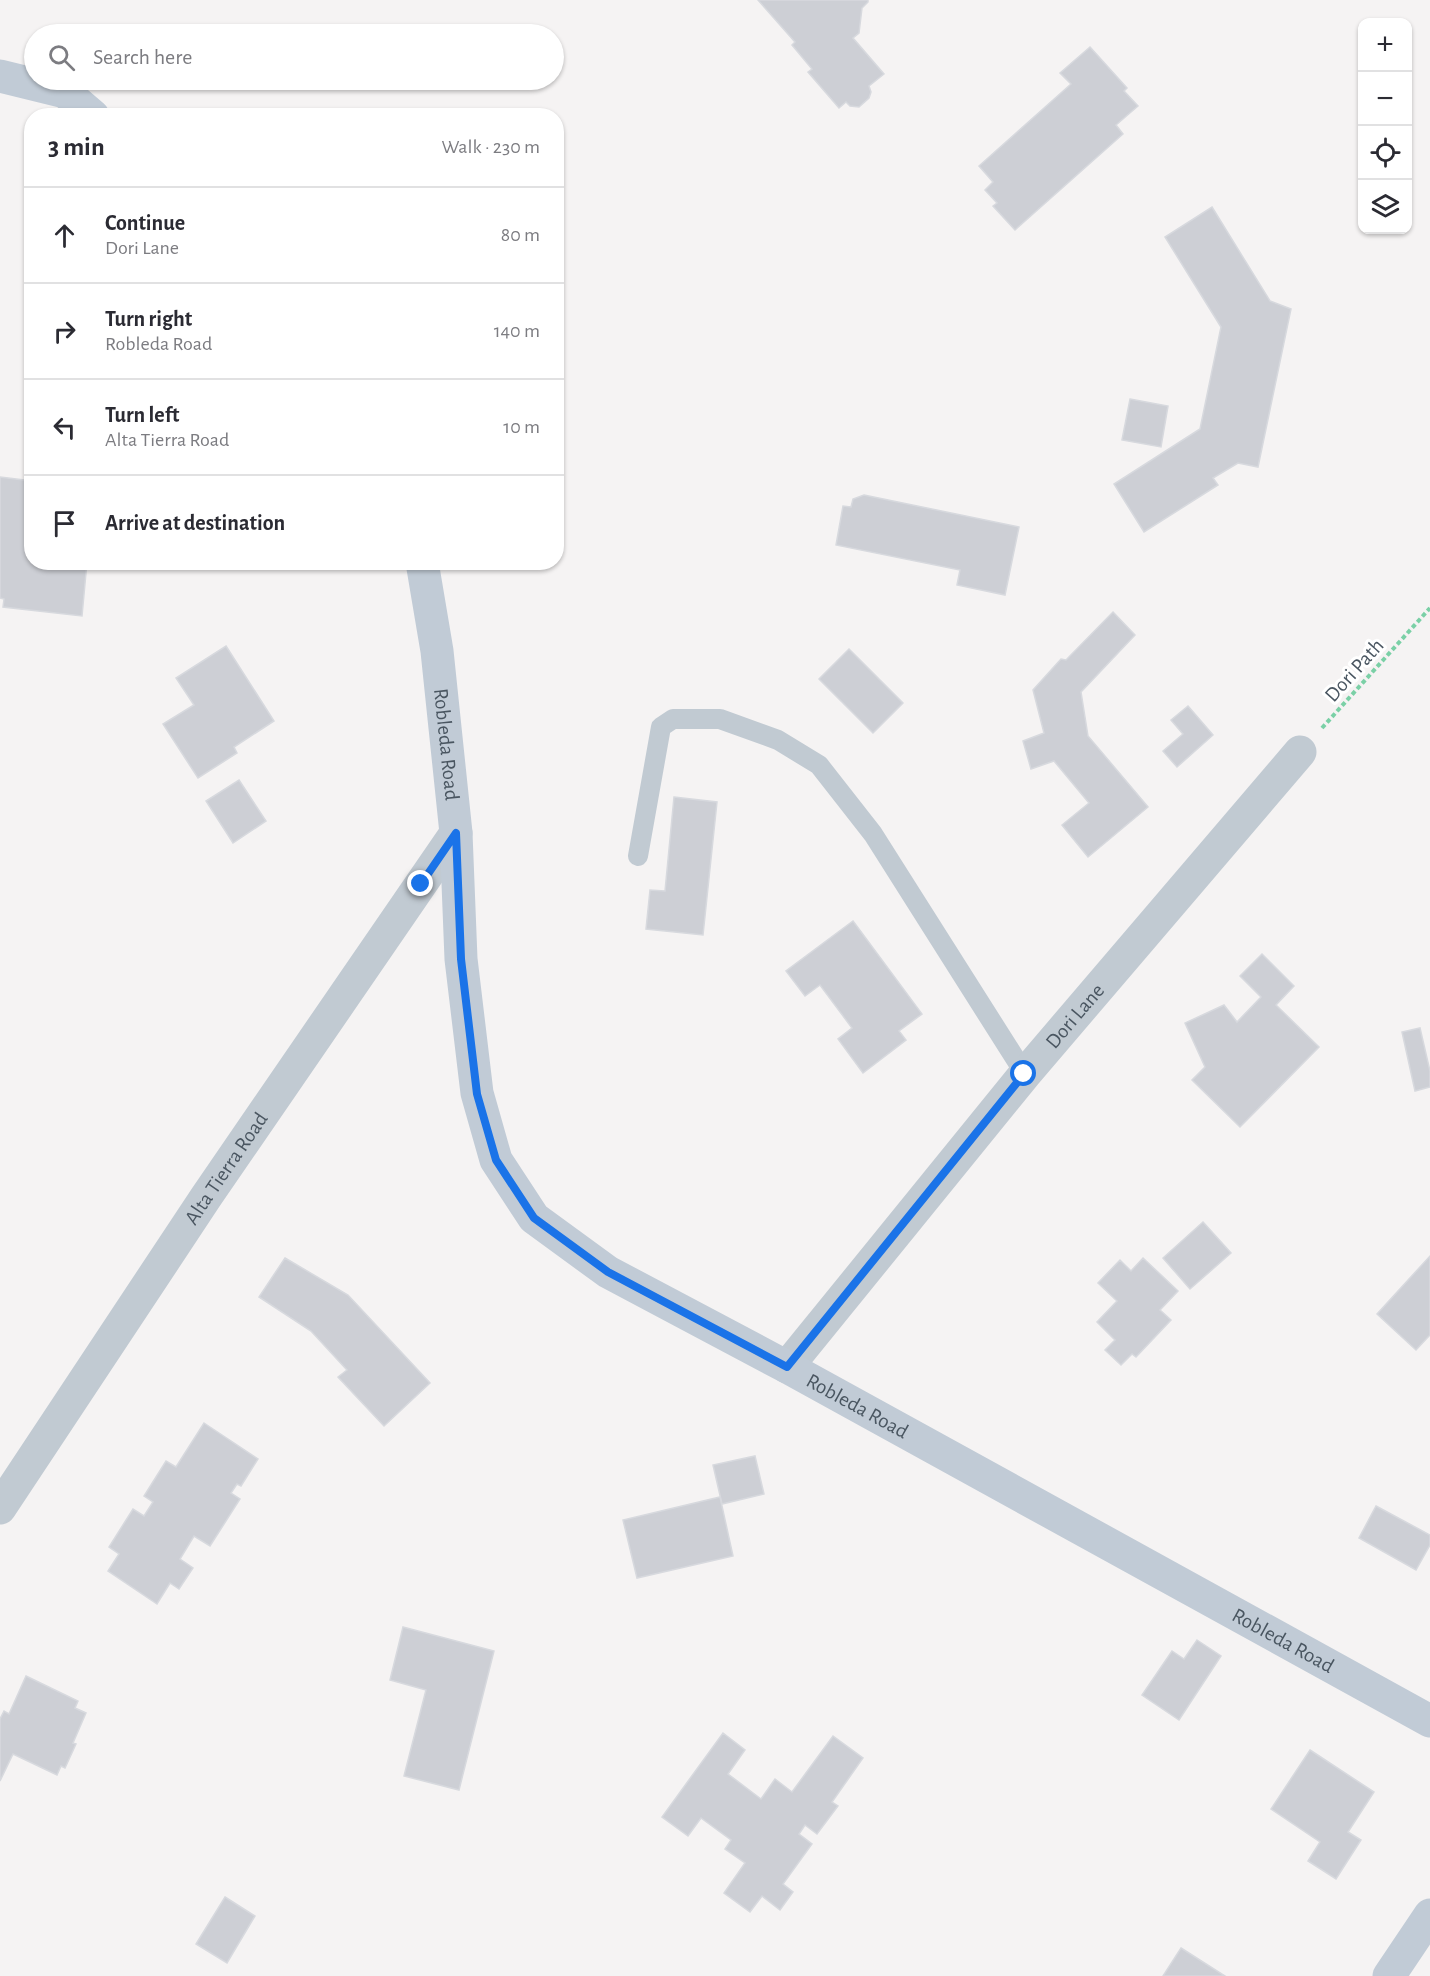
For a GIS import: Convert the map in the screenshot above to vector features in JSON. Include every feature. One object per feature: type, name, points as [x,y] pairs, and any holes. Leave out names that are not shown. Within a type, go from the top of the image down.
[{"type":"street","points":[[0,76],[24,82]]},
{"type":"street","points":[[56,90],[64,92],[83,108]]},
{"type":"street","name":"Robleda Road","points":[[423,570],[437,651],[456,833],[461,959],[477,1094],[496,1160],[534,1218],[608,1272],[787,1367],[1430,1721]]},
{"type":"street","name":"Dori Lane","points":[[787,1367],[1024,1074],[1300,752]]},
{"type":"street","name":"Alta Tierra Road","points":[[0,1508],[206,1197],[456,833]]},
{"type":"street","points":[[1389,1976],[1430,1915]]},
{"type":"lane","points":[[638,856],[661,727],[673,719],[720,719],[778,740],[819,765],[873,834],[1024,1074]]},
{"type":"path","name":"Dori Path","points":[[1300,752],[1430,608]]},
{"type":"building","points":[[758,0],[868,0],[862,8],[859,33],[853,38],[884,74],[869,86],[871,92],[869,98],[859,107],[850,106],[846,102],[839,108],[808,72],[812,69],[792,45],[795,42]]},
{"type":"building","points":[[1090,47],[1127,88],[1124,91],[1138,106],[1116,125],[1123,134],[1015,230],[993,206],[997,203],[985,190],[993,182],[979,166],[1071,84],[1060,73]]},
{"type":"building","points":[[1212,207],[1270,301],[1291,309],[1258,467],[1238,463],[1213,478],[1218,485],[1144,532],[1114,484],[1200,429],[1221,327],[1165,237]]},
{"type":"building","points":[[1130,399],[1168,406],[1161,447],[1122,440]]},
{"type":"building","points":[[0,477],[24,480],[24,570],[86,570],[82,616],[3,607],[4,599],[0,598]]},
{"type":"building","points":[[864,495],[1019,527],[1005,595],[957,585],[960,570],[836,545],[843,506],[851,507],[853,499]]},
{"type":"building","points":[[1113,612],[1135,635],[1081,692],[1088,736],[1148,807],[1088,857],[1062,825],[1089,803],[1054,761],[1031,769],[1023,741],[1044,733],[1033,690],[1061,659],[1066,660]]},
{"type":"building","points":[[226,646],[274,721],[234,747],[237,753],[198,778],[163,724],[194,705],[176,678]]},
{"type":"building","points":[[849,649],[903,703],[873,733],[819,679]]},
{"type":"building","points":[[1188,706],[1213,735],[1177,767],[1163,751],[1183,734],[1171,720]]},
{"type":"building","points":[[239,780],[266,821],[233,843],[206,801]]},
{"type":"building","points":[[674,797],[717,802],[703,935],[646,929],[650,890],[665,891]]},
{"type":"building","points":[[853,921],[922,1014],[899,1031],[906,1040],[863,1073],[838,1039],[852,1028],[820,985],[805,996],[786,971]]},
{"type":"building","points":[[1262,954],[1294,986],[1276,1005],[1319,1047],[1240,1127],[1192,1080],[1205,1067],[1185,1023],[1224,1005],[1237,1022],[1261,997],[1240,976]]},
{"type":"building","points":[[1420,1028],[1430,1071],[1430,1087],[1415,1091],[1402,1032]]},
{"type":"building","points":[[1203,1222],[1231,1253],[1190,1289],[1163,1258]]},
{"type":"building","points":[[1430,1256],[1430,1335],[1416,1350],[1377,1314]]},
{"type":"building","points":[[285,1258],[348,1295],[430,1383],[384,1426],[338,1377],[347,1370],[311,1331],[259,1297]]},
{"type":"building","points":[[1143,1258],[1178,1291],[1160,1310],[1171,1320],[1136,1357],[1132,1354],[1121,1365],[1105,1350],[1115,1340],[1097,1322],[1117,1301],[1098,1283],[1120,1260],[1131,1271]]},
{"type":"building","points":[[204,1423],[258,1459],[241,1486],[237,1484],[231,1493],[240,1499],[210,1546],[194,1536],[180,1559],[193,1568],[179,1589],[170,1583],[157,1604],[108,1571],[119,1554],[109,1547],[133,1509],[144,1516],[153,1502],[144,1496],[166,1461],[176,1467]]},
{"type":"building","points":[[755,1456],[764,1494],[722,1504],[713,1465]]},
{"type":"building","points":[[720,1497],[733,1556],[637,1578],[623,1520]]},
{"type":"building","points":[[1376,1506],[1430,1535],[1430,1545],[1416,1570],[1359,1538]]},
{"type":"building","points":[[403,1627],[494,1651],[459,1790],[404,1776],[426,1690],[390,1680]]},
{"type":"building","points":[[1197,1640],[1221,1656],[1179,1720],[1142,1695],[1172,1651],[1184,1659]]},
{"type":"building","points":[[26,1676],[78,1701],[75,1708],[86,1713],[65,1768],[61,1766],[57,1775],[13,1754],[0,1781],[0,1719],[4,1711],[9,1714]]},
{"type":"building","points":[[723,1733],[745,1750],[728,1774],[761,1799],[775,1779],[792,1792],[833,1736],[863,1758],[832,1802],[838,1806],[817,1834],[805,1825],[799,1834],[812,1844],[783,1884],[793,1892],[780,1910],[762,1896],[750,1912],[724,1893],[745,1863],[725,1849],[731,1840],[701,1818],[688,1836],[662,1817]]},
{"type":"building","points":[[1310,1750],[1374,1792],[1348,1832],[1361,1840],[1336,1879],[1308,1861],[1320,1842],[1271,1809]]},
{"type":"building","points":[[225,1897],[255,1916],[227,1963],[196,1944]]},
{"type":"building","points":[[1181,1948],[1225,1976],[1163,1976]]},
{"type":"route","points":[[421,884],[456,833],[461,959],[477,1094],[496,1160],[534,1218],[608,1272],[787,1367],[1024,1074]]}]
